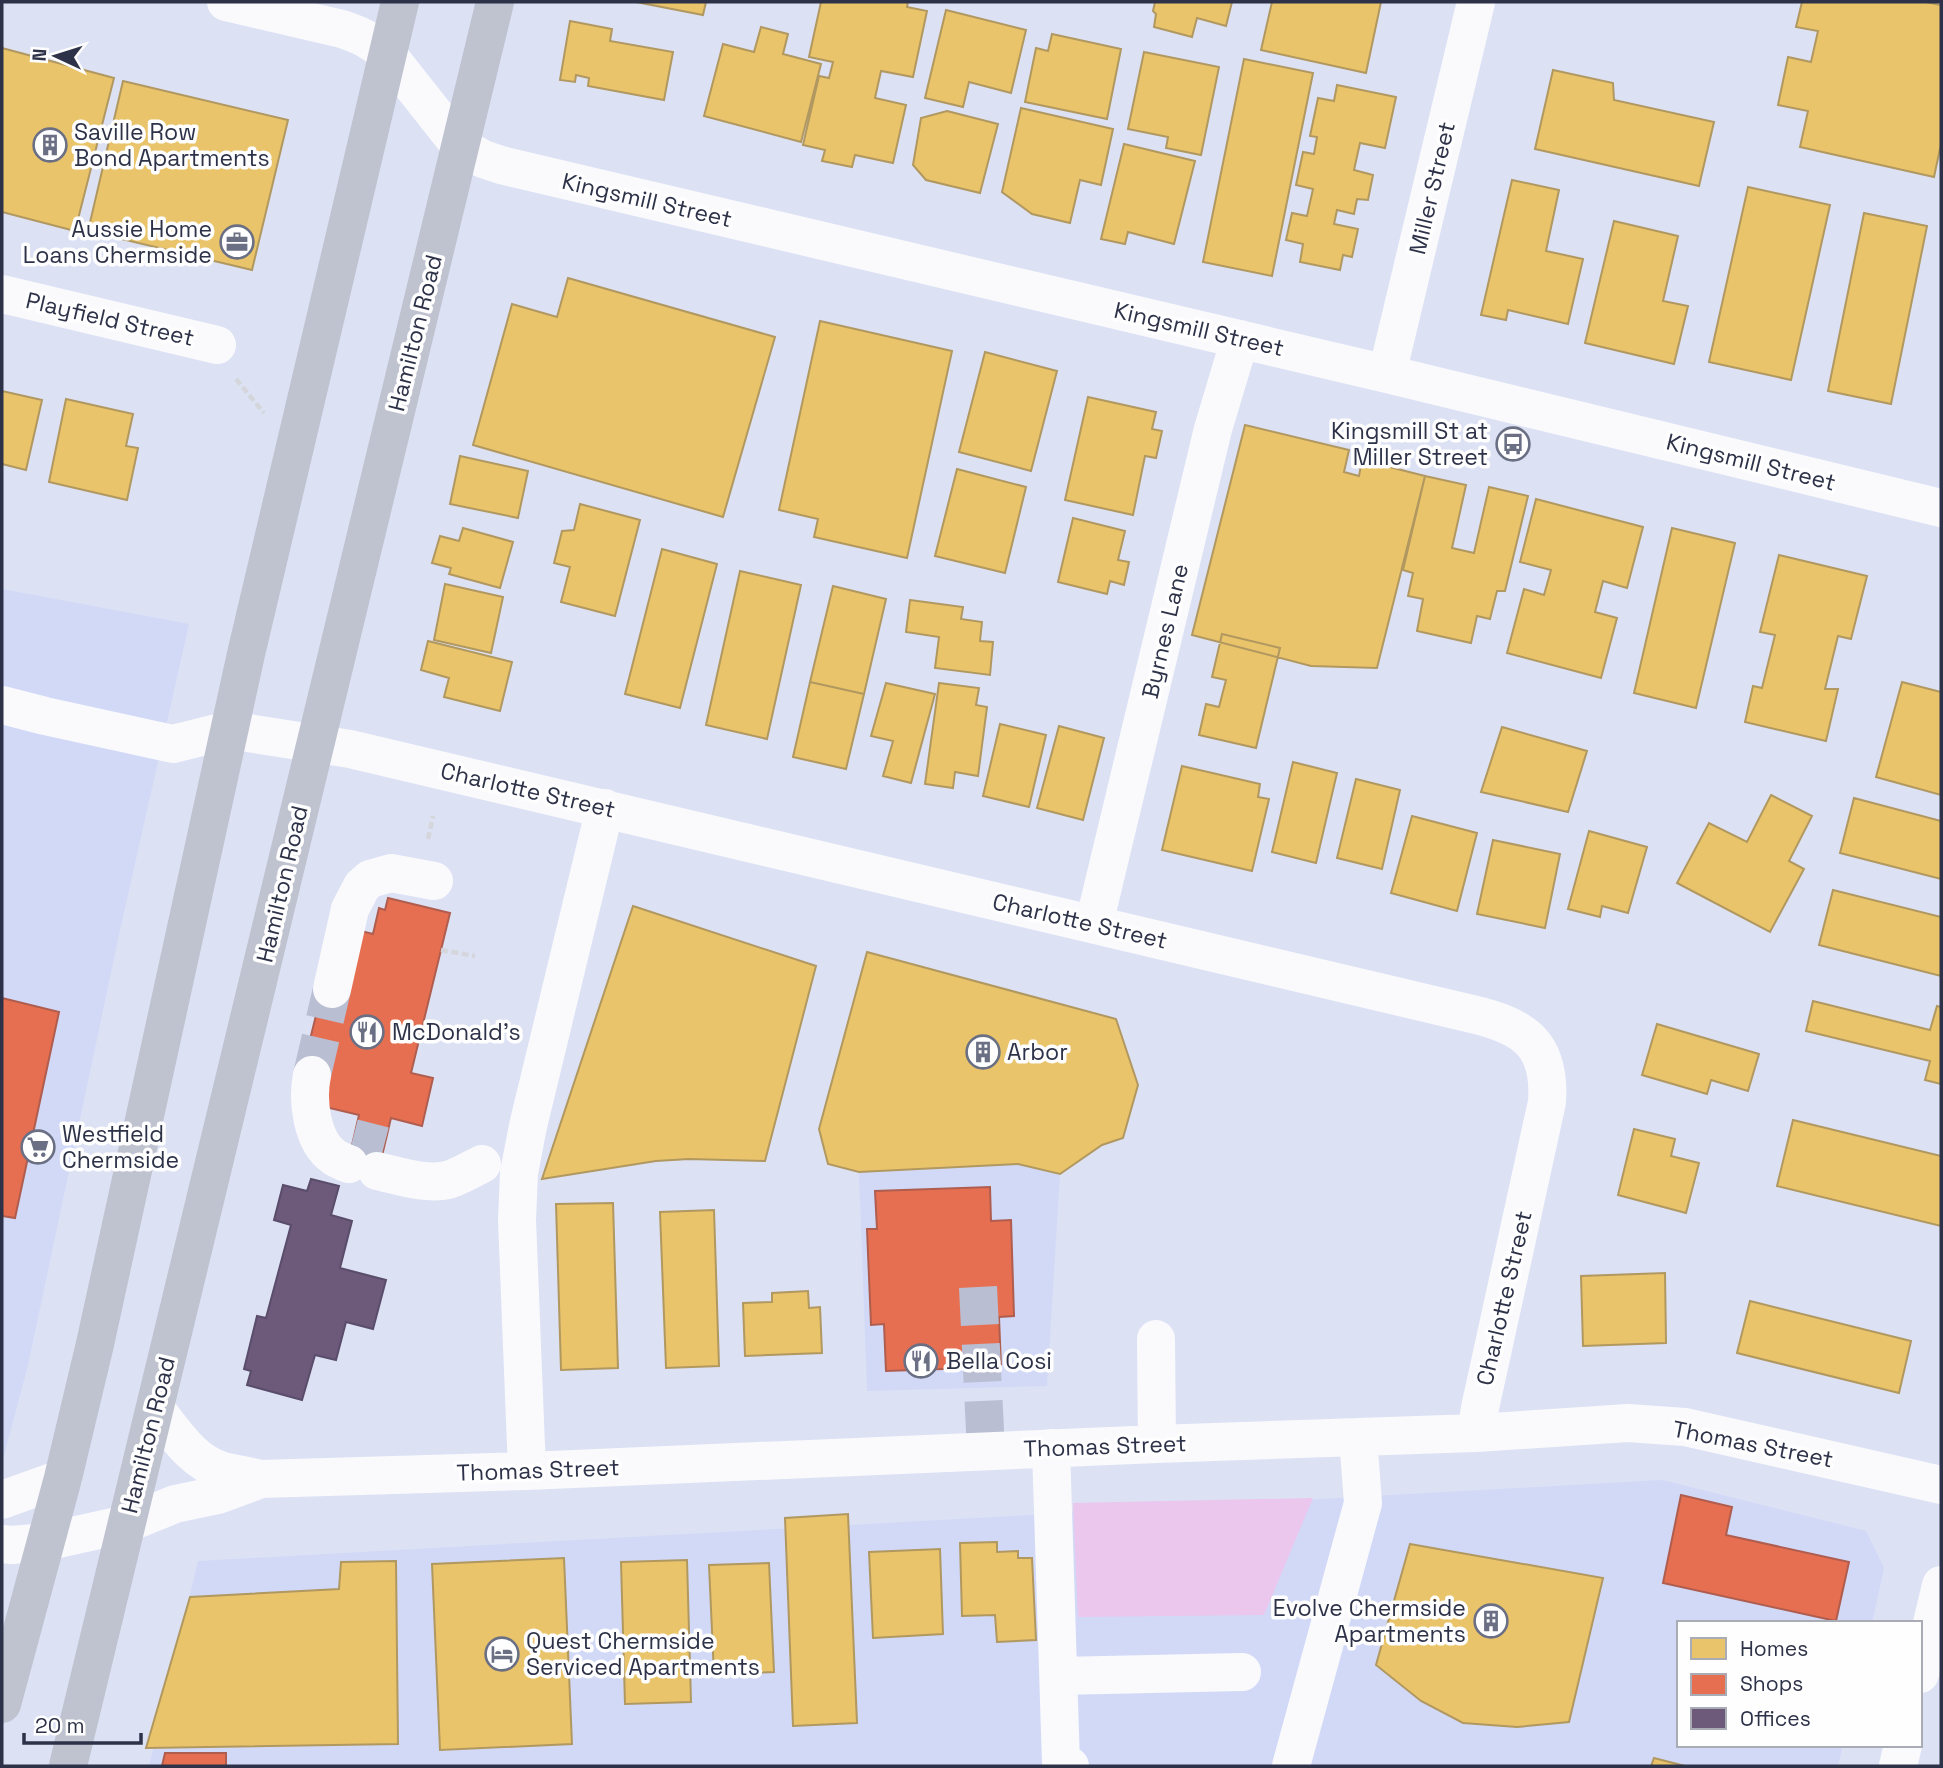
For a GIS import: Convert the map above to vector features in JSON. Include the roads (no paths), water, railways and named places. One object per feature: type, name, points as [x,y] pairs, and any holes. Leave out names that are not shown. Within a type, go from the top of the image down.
[{"type":"main road","points":[[2,1704],[63,1478],[95,1344],[229,730],[400,2]]},
{"type":"main road","name":"Hamilton Road","points":[[68,1766],[495,2]]},
{"type":"street","points":[[226,2],[310,21],[360,35],[375,43],[388,55],[460,146]]},
{"type":"street","name":"Miller Street","points":[[1387,374],[1476,2]]},
{"type":"street","name":"Kingsmill Street","points":[[460,146],[483,159],[510,167],[1941,508]]},
{"type":"street","name":"Playfield Street","points":[[2,294],[218,345]]},
{"type":"street","name":"Byrnes Lane","points":[[1094,924],[1213,429],[1240,339]]},
{"type":"street","points":[[2,705],[173,744],[229,730]]},
{"type":"street","name":"Charlotte Street","points":[[229,730],[350,748],[1496,1019],[1514,1028],[1541,1052],[1549,1086],[1479,1408],[1476,1433]]},
{"type":"street","points":[[527,1471],[517,1220],[519,1173],[531,1112],[605,808]]},
{"type":"street","points":[[332,989],[350,909],[362,886],[370,879],[391,873],[434,881]]},
{"type":"street","points":[[312,1074],[309,1097],[311,1112],[320,1142],[334,1157],[445,1156]]},
{"type":"street","points":[[366,1155],[414,1178],[439,1181],[482,1164]]},
{"type":"street","points":[[1156,1339],[1157,1444]]},
{"type":"street","name":"Thomas Street","points":[[155,1408],[190,1451],[204,1463],[221,1471],[261,1479],[1476,1433],[1629,1423],[1685,1427],[1941,1485]]},
{"type":"street","points":[[1291,1766],[1363,1503],[1358,1437]]},
{"type":"street","points":[[1051,1448],[1061,1764],[1070,1766]]},
{"type":"street","points":[[2,1500],[63,1478]]},
{"type":"street","name":"Thomas Street","points":[[2,1544],[45,1542],[126,1524],[175,1504],[218,1495],[261,1479]]},
{"type":"street","points":[[1922,1666],[1941,1585]]},
{"type":"street","points":[[1059,1676],[1242,1672]]},
{"type":"street","points":[[1898,1766],[1903,1747]]},
{"type":"tunnel","points":[[312,1075],[332,989]]},
{"type":"tunnel","points":[[353,1138],[384,1146]]},
{"type":"tunnel","points":[[978,1287],[986,1451]]},
{"type":"place","name":"Saville Row Bond Apartments","points":[[50,145]]},
{"type":"place","name":"Aussie Home Loans Chermside","points":[[237,242]]},
{"type":"place","name":"Kingsmill St at Miller Street","points":[[1513,444]]},
{"type":"place","name":"McDonald's","points":[[367,1032]]},
{"type":"place","name":"Arbor","points":[[983,1052]]},
{"type":"place","name":"Westfield Chermside","points":[[38,1147]]},
{"type":"place","name":"Bella Cosi","points":[[921,1361]]},
{"type":"place","name":"Evolve Chermside Apartments","points":[[1491,1621]]},
{"type":"place","name":"Quest Chermside Serviced Apartments","points":[[502,1654]]}]
